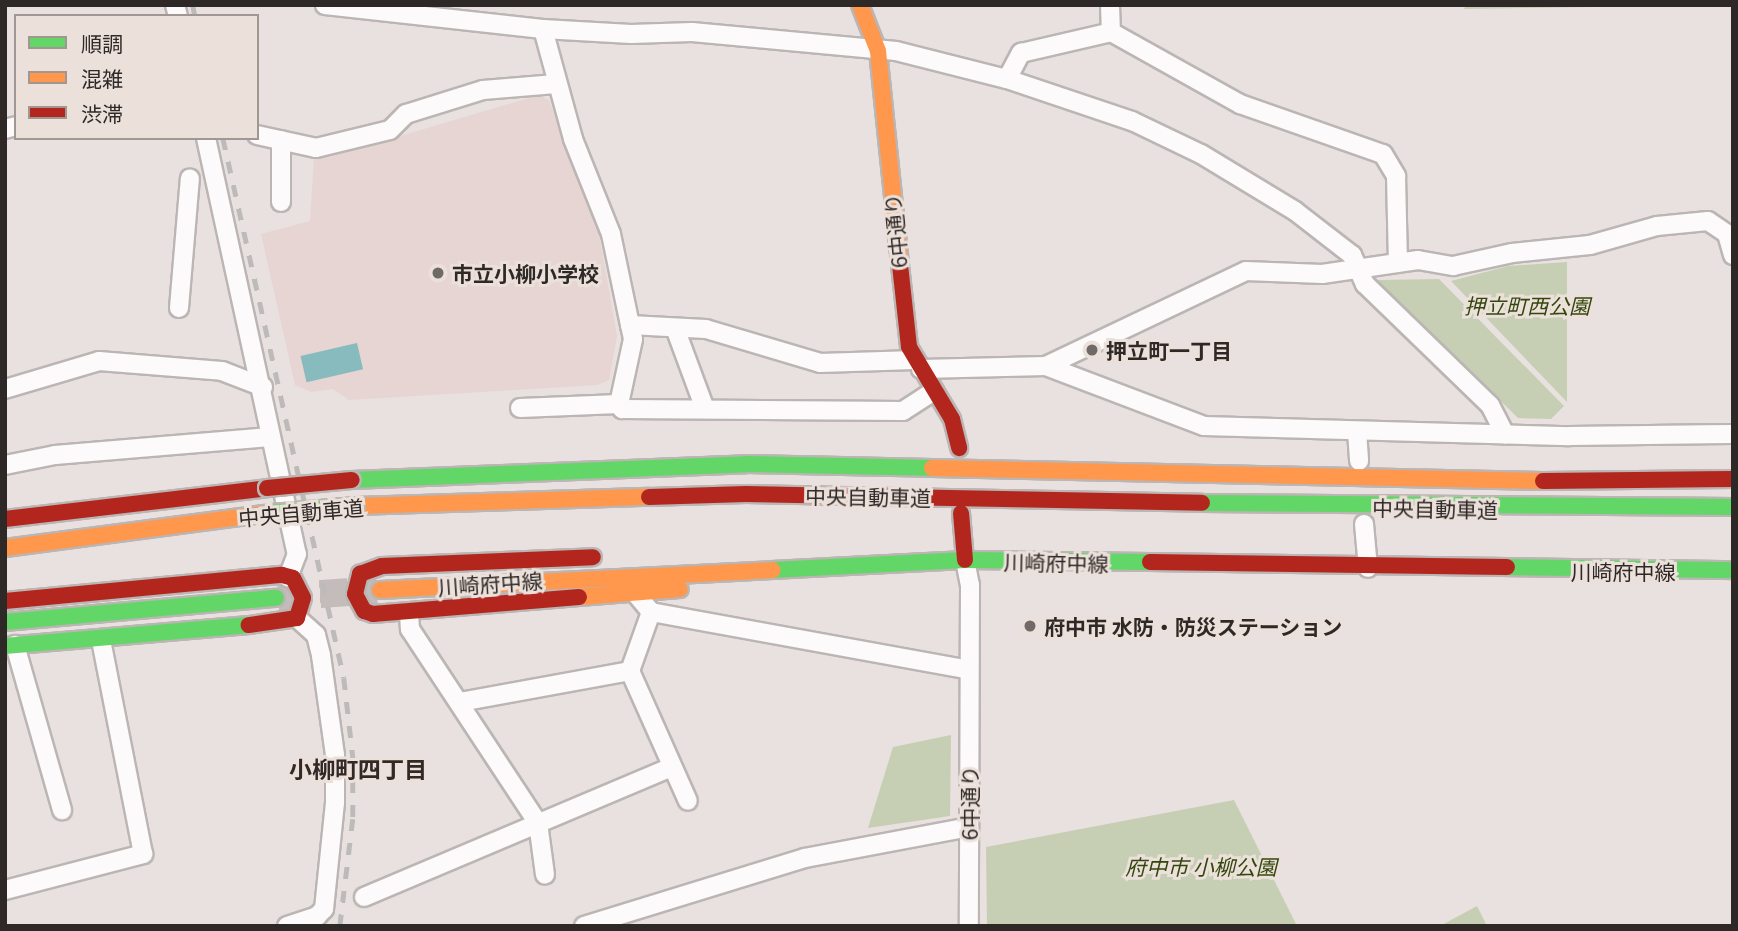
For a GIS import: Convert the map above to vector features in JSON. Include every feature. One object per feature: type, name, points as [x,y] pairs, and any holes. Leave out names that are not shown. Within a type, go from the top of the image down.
[{"type":"main road","name":"6中通り","points":[[860,5],[878,51],[897,257],[909,347],[952,419],[959,448]]},
{"type":"main road","name":"中央自動車道","points":[[5,519],[352,480],[747,464],[1565,481],[1733,479]]},
{"type":"main road","name":"中央自動車道","points":[[5,548],[272,513],[356,506],[746,494],[1594,510],[1733,507]]},
{"type":"main road","name":"6中通り","points":[[961,513],[965,560]]},
{"type":"main road","points":[[607,556],[382,566],[360,574],[355,594],[364,611],[409,612],[708,586],[774,568]]},
{"type":"main road","points":[[645,558],[698,570]]},
{"type":"main road","name":"川崎府中線","points":[[380,590],[698,570],[965,560],[1367,569],[1733,570]]},
{"type":"main road","points":[[5,601],[288,577],[300,587],[303,598],[297,618],[101,639],[10,645]]},
{"type":"main road","points":[[5,622],[276,598]]},
{"type":"street","points":[[325,5],[398,10],[542,29],[631,34],[692,32],[896,51],[1007,79],[1132,121],[1201,154],[1295,211],[1352,255],[1365,284],[1490,405],[1505,434]]},
{"type":"street","points":[[1110,5],[1111,32]]},
{"type":"street","points":[[542,29],[556,83],[611,234],[633,339],[619,404],[622,409],[903,411],[934,391]]},
{"type":"street","points":[[1007,79],[1021,53],[1111,32],[1240,104],[1383,154],[1396,176],[1398,261]]},
{"type":"street","points":[[259,135],[316,148],[390,130],[406,114],[483,90],[556,83]]},
{"type":"street","points":[[206,140],[263,387],[270,437],[297,554],[288,577]]},
{"type":"street","points":[[281,140],[281,202]]},
{"type":"street","points":[[179,308],[190,178]]},
{"type":"street","points":[[1046,366],[1246,271],[1322,274],[1398,261],[1453,266],[1512,253],[1590,245],[1657,226],[1708,221],[1727,234],[1733,255]]},
{"type":"street","points":[[630,325],[706,329],[821,363],[1046,366],[1205,426],[1505,434],[1733,434]]},
{"type":"street","points":[[675,328],[705,409]]},
{"type":"street","points":[[5,389],[99,361],[222,371],[263,387]]},
{"type":"street","points":[[520,408],[619,404]]},
{"type":"street","points":[[1357,430],[1359,461]]},
{"type":"street","points":[[5,465],[55,455],[270,437]]},
{"type":"street","points":[[1364,524],[1367,569]]},
{"type":"street","name":"6中通り","points":[[965,560],[970,585],[969,926]]},
{"type":"street","points":[[636,594],[651,612],[969,670]]},
{"type":"street","points":[[409,612],[410,629],[538,823],[545,875]]},
{"type":"street","points":[[651,612],[630,671],[688,801]]},
{"type":"street","points":[[287,926],[317,916],[324,909],[335,803],[335,755],[321,655],[316,635],[297,618]]},
{"type":"street","points":[[5,890],[143,855],[101,639]]},
{"type":"street","points":[[10,645],[62,810]]},
{"type":"street","points":[[460,702],[630,671]]},
{"type":"street","points":[[363,897],[672,767]]},
{"type":"street","points":[[584,926],[805,858],[969,827]]},
{"type":"shaded area","name":"市立小柳小学校","points":[[539,95],[549,100],[599,234],[617,336],[609,380],[597,385],[349,400],[333,389],[311,392],[295,385],[261,234],[310,221],[314,157],[330,157]]},
{"type":"green space","points":[[1466,5],[1663,5],[1663,6],[1464,9]]},
{"type":"green space","name":"押立町西公園","points":[[1567,262],[1567,402],[1451,281],[1508,266]]},
{"type":"green space","points":[[1439,279],[1564,406],[1551,419],[1518,418],[1377,280]]},
{"type":"green space","points":[[951,735],[950,816],[868,828],[893,747]]},
{"type":"green space","name":"府中市 小柳公園","points":[[1234,800],[1297,926],[987,926],[986,847]]},
{"type":"green space","points":[[1477,906],[1487,926],[1440,926]]},
{"type":"water","points":[[357,343],[363,369],[307,382],[300,356]]},
{"type":"tunnel","points":[[278,597],[377,590]]},
{"type":"railway","points":[[193,5],[195,14]]},
{"type":"railway","points":[[223,140],[344,678],[353,757],[353,819],[340,926]]},
{"type":"traffic: fast","points":[[352,480],[747,464],[932,468]]},
{"type":"traffic: fast","points":[[1202,503],[1733,507]]},
{"type":"traffic: fast","points":[[272,513],[356,506]]},
{"type":"traffic: fast","points":[[772,570],[965,560],[1150,562]]},
{"type":"traffic: fast","points":[[1507,567],[1733,570]]},
{"type":"traffic: fast","points":[[5,622],[276,598]]},
{"type":"traffic: fast","points":[[5,646],[249,625]]},
{"type":"traffic: slow","points":[[860,5],[878,51],[900,265]]},
{"type":"traffic: slow","points":[[932,468],[1543,481]]},
{"type":"traffic: slow","points":[[356,506],[649,497]]},
{"type":"traffic: slow","points":[[5,548],[272,513]]},
{"type":"traffic: slow","points":[[380,590],[772,570]]},
{"type":"traffic: slow","points":[[579,597],[680,589]]},
{"type":"traffic: jam","points":[[900,265],[909,347],[952,419],[959,448]]},
{"type":"traffic: jam","points":[[1543,481],[1733,479]]},
{"type":"traffic: jam","points":[[267,488],[352,480]]},
{"type":"traffic: jam","points":[[5,519],[267,488]]},
{"type":"traffic: jam","points":[[649,497],[746,494],[1202,503]]},
{"type":"traffic: jam","points":[[961,513],[965,560]]},
{"type":"traffic: jam","points":[[579,597],[373,614],[364,611],[355,594],[360,574],[382,566],[593,557]]},
{"type":"traffic: jam","points":[[1150,562],[1507,567]]},
{"type":"traffic: jam","points":[[5,601],[282,575],[293,578],[303,598],[297,618],[249,625]]},
{"type":"place","name":"市立小柳小学校","points":[[438,273]]},
{"type":"place","name":"押立町一丁目","points":[[1092,350]]},
{"type":"place","name":"府中市 水防・防災ステーション","points":[[1030,626]]},
{"type":"district","name":"小柳町四丁目","points":[[358,768]]}]
